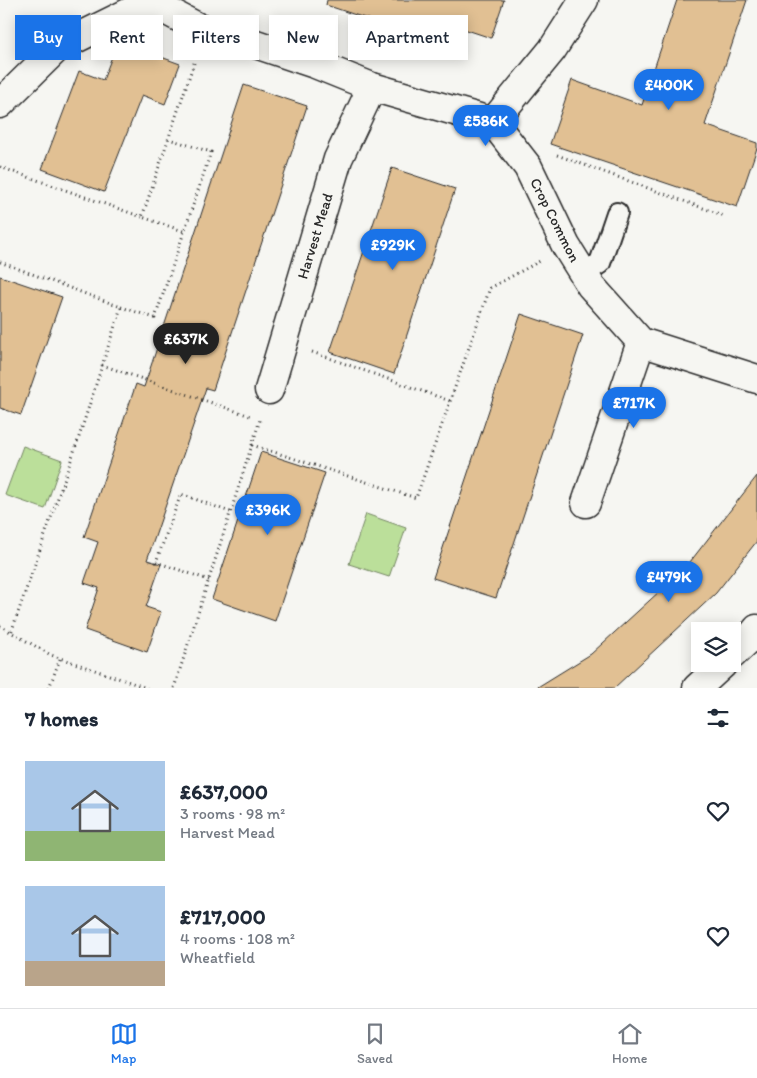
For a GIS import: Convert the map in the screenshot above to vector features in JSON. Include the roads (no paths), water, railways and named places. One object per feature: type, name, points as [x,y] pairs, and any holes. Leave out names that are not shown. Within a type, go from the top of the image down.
[{"type":"street","points":[[0,104],[57,48],[150,1],[205,31],[241,39],[306,61],[372,87],[493,122],[552,50],[584,0]]},
{"type":"street","name":"Harvest Mead","points":[[269,390],[338,159],[372,87]]},
{"type":"street","name":"Crop Common","points":[[493,122],[528,167],[566,246],[591,286],[641,342]]},
{"type":"street","points":[[586,504],[641,342],[757,380]]},
{"type":"street","points":[[741,647],[757,629]]},
{"type":"street","points":[[697,688],[714,672]]},
{"type":"lane","points":[[584,274],[600,263],[617,213]]}]
